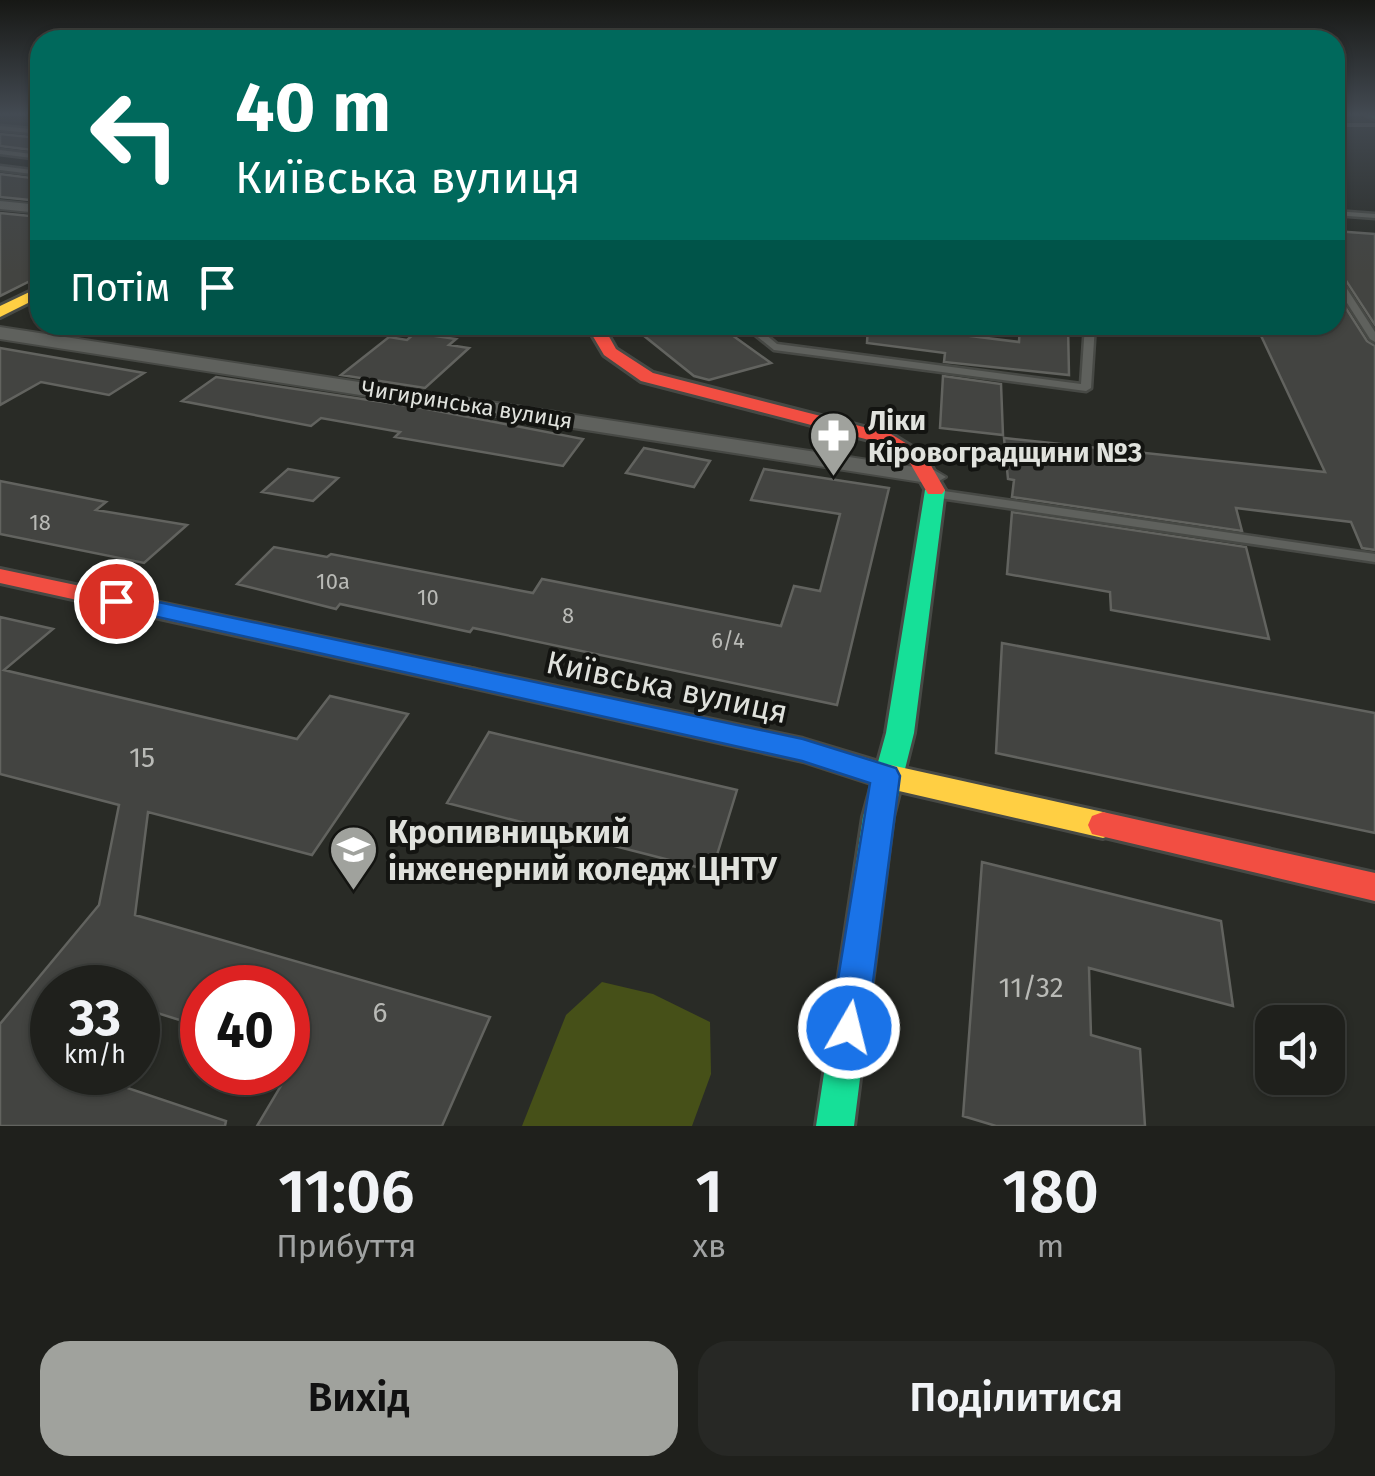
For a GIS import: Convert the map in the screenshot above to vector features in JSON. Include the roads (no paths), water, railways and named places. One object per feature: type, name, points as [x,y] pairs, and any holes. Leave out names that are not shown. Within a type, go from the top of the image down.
[{"type":"street","points":[[0,204],[30,208]]},
{"type":"street","points":[[0,312],[30,296]]},
{"type":"street","name":"Чигиринська вулиця","points":[[0,333],[935,485]]},
{"type":"street","points":[[600,335],[610,352],[647,377],[884,438],[918,459],[935,485],[900,733],[886,776],[836,1123]]},
{"type":"street","name":"Київська вулиця","points":[[0,576],[803,750],[886,776],[1375,887]]},
{"type":"lane","points":[[0,168],[30,172]]},
{"type":"lane","points":[[1345,214],[1375,216]]},
{"type":"lane","points":[[1345,292],[1375,339]]},
{"type":"lane","points":[[759,335],[774,348],[1086,388],[1089,335]]},
{"type":"lane","points":[[935,485],[1375,558]]},
{"type":"place","name":"Ліки Кіровоградщини №3","points":[[833,478]]},
{"type":"place","name":"Кропивницький інженерний коледж ЦНТУ","points":[[353,892]]}]
